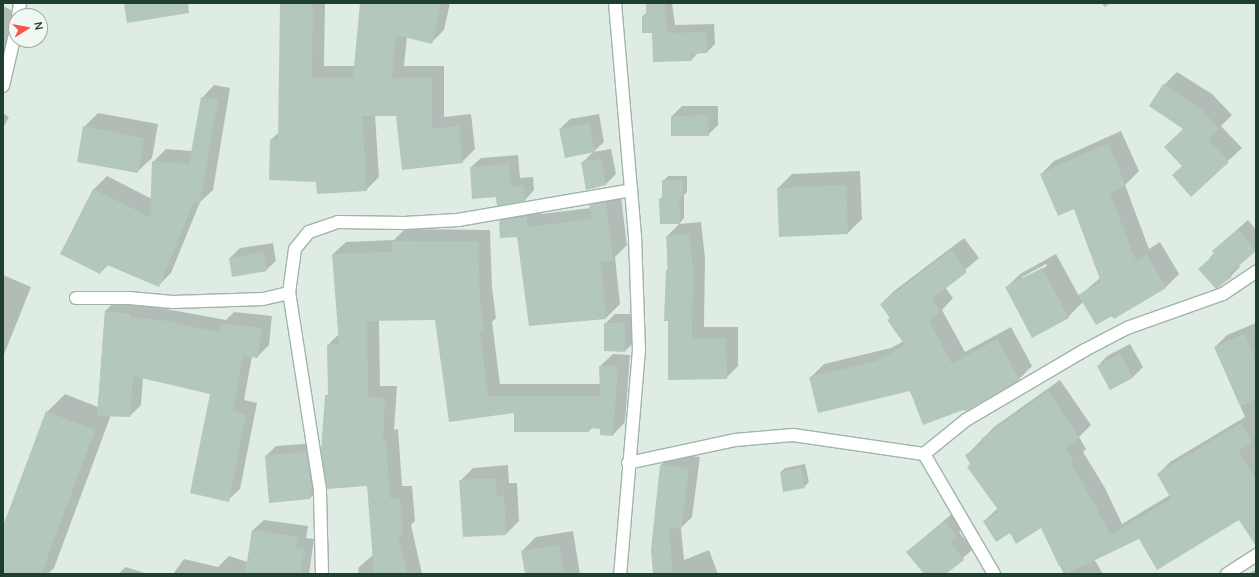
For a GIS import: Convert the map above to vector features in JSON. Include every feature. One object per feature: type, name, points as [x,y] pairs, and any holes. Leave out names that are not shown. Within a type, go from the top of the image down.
[{"type":"street","points":[[615,3],[631,190],[639,350],[628,463],[620,574]]},
{"type":"street","points":[[3,86],[12,48]]},
{"type":"street","points":[[322,574],[320,490],[289,293],[295,249],[309,232],[338,222],[404,223],[458,220],[631,190]]},
{"type":"street","points":[[628,463],[735,440],[793,434],[924,454],[966,420],[1085,350],[1128,328],[1223,294],[1256,272]]},
{"type":"street","points":[[76,298],[129,298],[174,302],[263,299],[289,293]]},
{"type":"street","points":[[924,454],[994,574]]},
{"type":"street","points":[[1227,574],[1256,554]]},
{"type":"building","points":[[124,3],[188,3],[189,13],[127,23]]},
{"type":"building","points":[[280,3],[313,3],[312,78],[353,78],[360,3],[441,3],[432,44],[396,35],[392,78],[432,78],[432,129],[459,126],[463,163],[402,170],[396,116],[362,116],[367,191],[317,194],[316,182],[269,180],[270,139],[278,140]]},
{"type":"building","points":[[646,3],[665,3],[667,33],[706,32],[707,53],[691,54],[692,61],[653,62],[652,33],[642,33],[642,16],[646,16]]},
{"type":"building","points":[[1163,84],[1199,107],[1219,129],[1208,139],[1229,162],[1191,197],[1172,175],[1182,166],[1164,147],[1183,129],[1149,106]]},
{"type":"building","points":[[201,97],[218,100],[200,204],[193,203],[159,287],[105,264],[100,274],[60,254],[93,189],[150,217],[152,161],[189,164]]},
{"type":"building","points":[[708,115],[709,136],[671,136],[671,116]]},
{"type":"building","points":[[589,123],[595,152],[565,158],[559,129]]},
{"type":"building","points":[[83,126],[144,138],[138,173],[77,162]]},
{"type":"building","points":[[1108,143],[1126,186],[1110,193],[1136,261],[1147,255],[1166,288],[1114,319],[1112,316],[1096,325],[1078,295],[1101,282],[1074,209],[1058,216],[1040,174]]},
{"type":"building","points":[[601,159],[606,185],[586,190],[581,162]]},
{"type":"building","points":[[509,164],[511,187],[524,185],[525,201],[497,206],[496,197],[472,199],[470,167]]},
{"type":"building","points":[[662,180],[683,180],[683,197],[679,197],[680,224],[660,224],[659,199],[662,198]]},
{"type":"building","points":[[846,185],[848,234],[779,237],[777,188]]},
{"type":"building","points":[[606,202],[613,260],[601,262],[606,319],[529,326],[517,237],[500,238],[499,221],[527,216],[527,227],[592,219],[589,205]]},
{"type":"building","points":[[1238,229],[1256,251],[1229,274],[1232,277],[1216,289],[1198,269],[1215,254],[1212,251]]},
{"type":"building","points":[[689,234],[693,270],[692,338],[726,338],[727,379],[668,380],[668,321],[664,321],[666,270],[668,270],[666,236]]},
{"type":"building","points":[[392,241],[478,242],[480,300],[484,331],[480,331],[488,396],[600,396],[599,366],[618,366],[613,436],[600,435],[600,429],[589,428],[589,432],[514,432],[514,413],[449,422],[435,320],[367,321],[368,397],[385,398],[383,441],[386,441],[390,498],[400,498],[403,534],[398,535],[407,574],[374,574],[367,486],[327,489],[321,451],[325,395],[328,395],[327,345],[339,344],[332,254],[392,252]]},
{"type":"building","points":[[951,250],[967,272],[932,299],[941,312],[929,321],[952,364],[997,339],[1020,380],[966,411],[963,410],[923,425],[910,391],[818,413],[809,377],[877,361],[905,345],[887,320],[890,318],[880,304]]},
{"type":"building","points":[[264,252],[267,271],[232,277],[229,258]]},
{"type":"building","points":[[1042,268],[1069,318],[1032,338],[1005,287]]},
{"type":"building","points":[[105,311],[130,314],[130,317],[168,321],[220,333],[221,323],[261,328],[258,358],[243,356],[233,411],[246,414],[229,502],[190,493],[210,394],[133,376],[130,417],[97,416]]},
{"type":"building","points":[[604,323],[625,323],[625,352],[604,351]]},
{"type":"building","points":[[1245,334],[1256,360],[1256,399],[1240,406],[1214,347]]},
{"type":"building","points":[[1120,353],[1133,378],[1110,390],[1097,366]]},
{"type":"building","points":[[1048,391],[1079,438],[1065,448],[1074,462],[1071,464],[1093,501],[1110,535],[1171,499],[1157,474],[1241,423],[1252,443],[1238,451],[1256,478],[1256,546],[1239,520],[1157,570],[1139,539],[1066,574],[1062,565],[1059,566],[1041,528],[1016,544],[1010,533],[996,542],[983,521],[999,511],[967,467],[970,464],[965,455],[983,443],[981,439]]},
{"type":"building","points":[[46,411],[95,430],[41,574],[3,574],[3,526]]},
{"type":"building","points":[[306,452],[312,490],[310,490],[310,499],[269,503],[265,455]]},
{"type":"building","points":[[660,465],[689,468],[681,529],[669,528],[673,574],[653,574],[651,550]]},
{"type":"building","points":[[801,468],[805,488],[783,492],[780,472]]},
{"type":"building","points":[[496,478],[497,496],[504,495],[506,535],[463,537],[459,480]]},
{"type":"building","points":[[944,521],[957,536],[950,542],[964,560],[946,574],[924,574],[906,552]]},
{"type":"building","points":[[252,530],[298,537],[296,548],[304,549],[301,574],[245,574]]},
{"type":"building","points":[[559,545],[564,574],[525,574],[521,551]]}]
